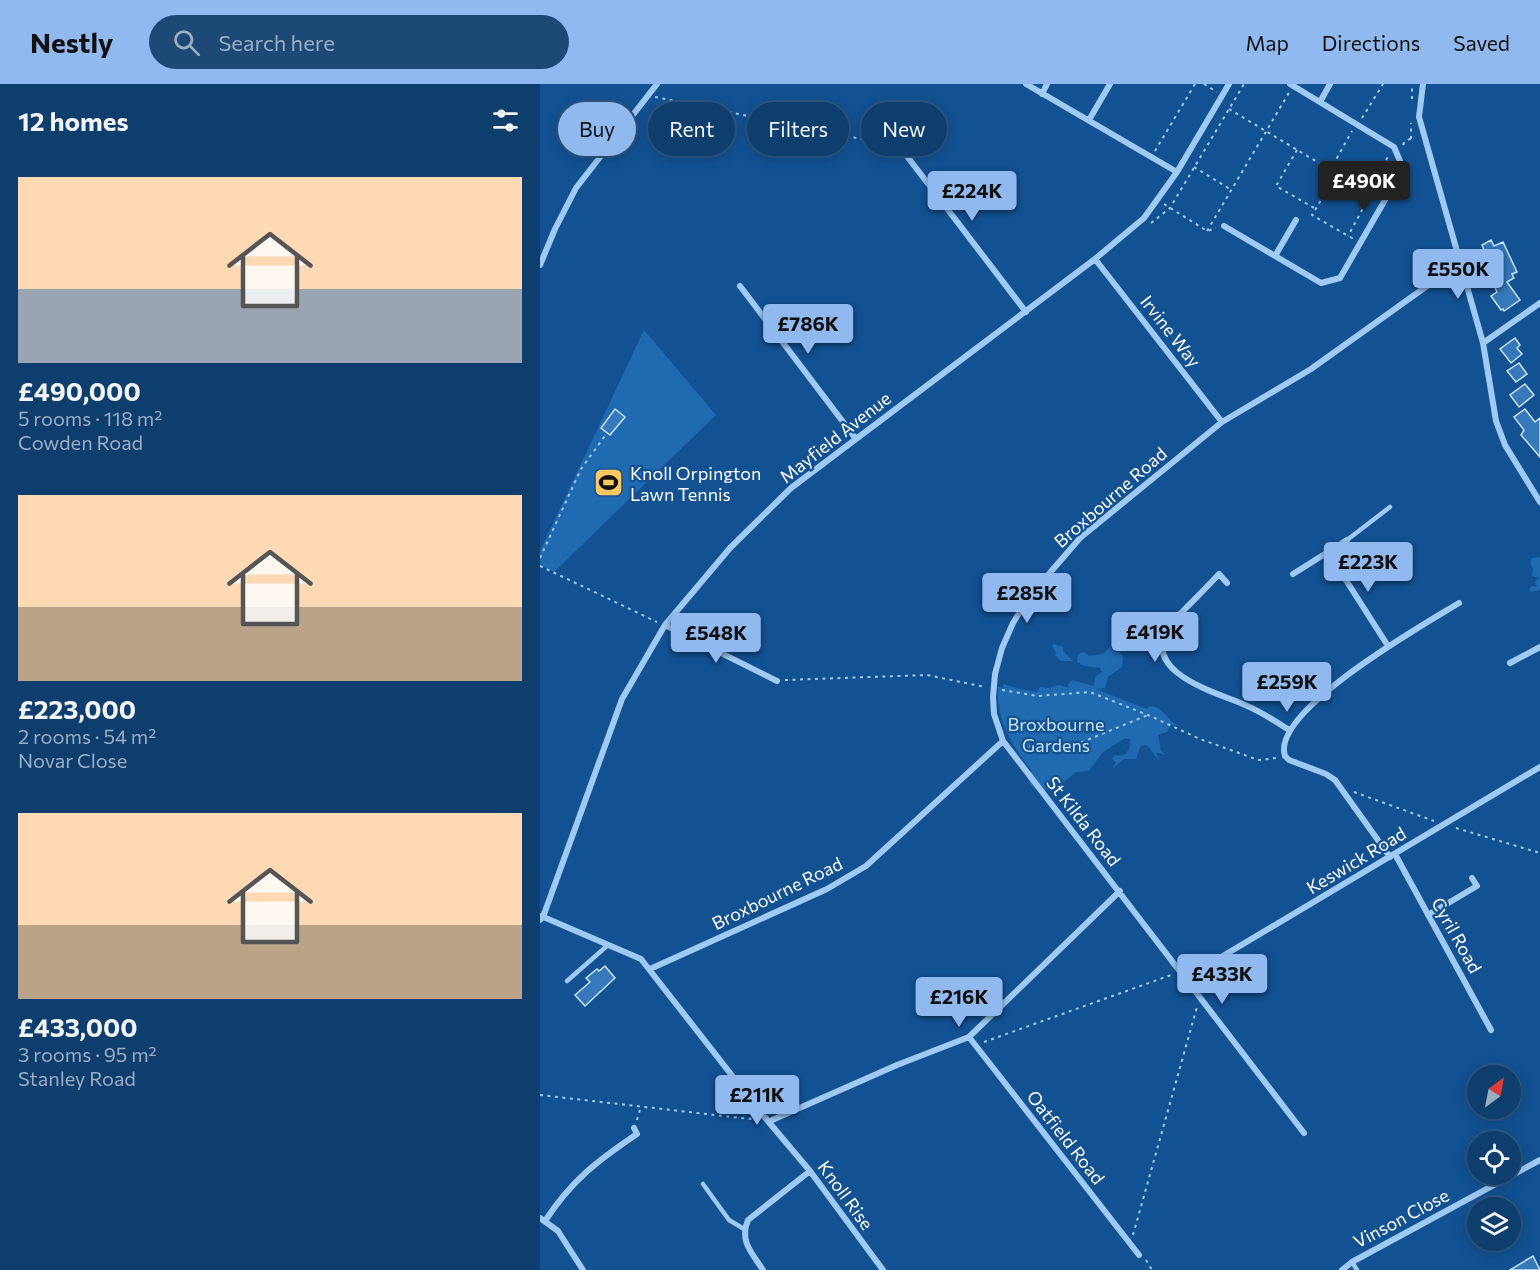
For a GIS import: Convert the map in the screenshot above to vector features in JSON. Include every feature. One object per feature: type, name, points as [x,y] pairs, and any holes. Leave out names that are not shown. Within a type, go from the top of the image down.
[{"type":"street","points":[[540,265],[576,188],[657,84]]},
{"type":"street","points":[[1026,84],[1177,172]]},
{"type":"street","points":[[1041,94],[1047,84]]},
{"type":"street","points":[[1089,120],[1110,84]]},
{"type":"street","name":"Mayfield Avenue","points":[[541,918],[622,699],[664,626],[730,548],[791,488],[1026,312],[1144,218],[1177,172],[1229,84]]},
{"type":"street","points":[[1320,102],[1330,84]]},
{"type":"street","points":[[1423,84],[1419,117],[1483,343],[1496,421],[1514,460],[1540,502]]},
{"type":"street","points":[[1224,226],[1321,283],[1340,278],[1400,174],[1400,161],[1395,150],[1292,85]]},
{"type":"street","points":[[907,156],[1026,312]]},
{"type":"street","points":[[1275,256],[1296,220]]},
{"type":"street","name":"Irvine Way","points":[[1095,259],[1222,422]]},
{"type":"street","name":"Broxbourne Road","points":[[650,969],[827,889],[866,866],[1003,741],[994,714],[993,689],[1002,648],[1013,623],[1029,597],[1080,538],[1222,422],[1311,369],[1434,281],[1451,271],[1461,269]]},
{"type":"street","points":[[740,286],[856,440]]},
{"type":"street","points":[[1483,343],[1540,303]]},
{"type":"street","points":[[1293,574],[1347,540]]},
{"type":"street","points":[[1328,552],[1388,646]]},
{"type":"street","points":[[1227,583],[1219,574],[1168,627],[1163,640],[1162,653],[1170,667],[1182,677],[1247,706],[1289,730]]},
{"type":"street","points":[[1285,756],[1283,751],[1289,730],[1338,681],[1388,646],[1459,603]]},
{"type":"street","points":[[664,626],[777,681]]},
{"type":"street","points":[[1510,663],[1540,647]]},
{"type":"street","name":"St Kilda Road","points":[[1003,741],[1304,1133]]},
{"type":"street","name":"Cyril Road","points":[[1285,756],[1289,760],[1326,774],[1335,780],[1393,856],[1491,1030]]},
{"type":"street","name":"Keswick Road","points":[[1186,978],[1540,767]]},
{"type":"street","points":[[1428,915],[1477,886],[1472,878]]},
{"type":"street","points":[[770,1121],[897,1065],[969,1037],[1120,891]]},
{"type":"street","name":"Knoll Rise","points":[[541,918],[641,959],[762,1114],[810,1171],[883,1270]]},
{"type":"street","name":"Oatfield Road","points":[[969,1037],[1139,1255]]},
{"type":"street","points":[[583,1270],[558,1231],[542,1220],[578,1178],[600,1159],[637,1134],[634,1128]]},
{"type":"street","name":"Vinson Close","points":[[1342,1270],[1352,1262],[1540,1160]]},
{"type":"street","points":[[763,1270],[746,1242],[744,1229],[748,1220],[810,1171]]},
{"type":"lane","points":[[1347,540],[1390,507]]},
{"type":"lane","points":[[567,981],[608,945]]},
{"type":"lane","points":[[703,1184],[729,1220],[744,1229]]},
{"type":"lane","points":[[1352,1262],[1357,1270]]},
{"type":"path","points":[[1152,157],[1195,84]]},
{"type":"path","points":[[1204,84],[1223,95]]},
{"type":"path","points":[[1170,208],[1244,84]]},
{"type":"path","points":[[1333,165],[1382,84]]},
{"type":"path","points":[[1207,231],[1292,85]]},
{"type":"path","points":[[648,96],[861,139]]},
{"type":"path","points":[[1228,109],[1324,166],[1327,161],[1374,188],[1348,236]]},
{"type":"path","points":[[1371,186],[1395,150],[1405,141],[1424,135]]},
{"type":"path","points":[[1297,150],[1276,186],[1316,209]]},
{"type":"path","points":[[1194,167],[1231,190]]},
{"type":"path","points":[[1340,169],[1312,214],[1352,238],[1347,247]]},
{"type":"path","points":[[1157,200],[1207,231],[1224,226]]},
{"type":"path","points":[[540,558],[581,470],[607,433]]},
{"type":"path","points":[[540,566],[664,626]]},
{"type":"path","points":[[777,681],[927,675],[1038,696],[1090,692],[1200,739],[1259,760],[1285,756]]},
{"type":"path","points":[[1022,748],[1038,745],[1075,745],[1148,715]]},
{"type":"path","points":[[976,1045],[1181,972]]},
{"type":"path","points":[[1131,1244],[1200,996]]},
{"type":"path","points":[[540,1095],[750,1119],[762,1114]]},
{"type":"path","points":[[634,1128],[641,1106]]},
{"type":"path","points":[[1139,1255],[1149,1262],[1152,1270]]},
{"type":"green space","name":"Knoll Orpington Lawn Tennis","points":[[644,330],[716,415],[554,572],[540,565],[540,551]]},
{"type":"green space","points":[[1540,557],[1540,590],[1531,592],[1529,590],[1532,586],[1537,587],[1535,582],[1539,578],[1532,576],[1533,569],[1530,562],[1532,558]]},
{"type":"green space","points":[[1054,644],[1063,647],[1063,651],[1073,661],[1061,661],[1055,655],[1052,646]]},
{"type":"green space","name":"Broxbourne Gardens","points":[[1110,647],[1118,650],[1123,656],[1122,667],[1108,677],[1105,688],[1096,689],[1147,709],[1149,706],[1158,708],[1178,726],[1171,725],[1167,732],[1158,735],[1161,750],[1165,755],[1156,752],[1159,761],[1145,745],[1140,747],[1136,759],[1124,759],[1112,769],[1116,762],[1112,759],[1115,755],[1125,754],[1129,749],[1130,739],[1125,738],[1103,752],[1089,771],[1076,772],[1054,790],[1037,790],[1031,786],[1027,776],[1032,771],[1007,732],[1000,711],[998,687],[1007,688],[1003,687],[1004,684],[1037,692],[1040,687],[1049,688],[1059,685],[1069,688],[1068,685],[1072,680],[1094,686],[1095,677],[1102,672],[1100,668],[1085,666],[1077,662],[1078,654],[1084,652],[1089,656],[1103,654]]},
{"type":"building","points":[[1491,240],[1494,246],[1503,242],[1517,272],[1512,274],[1514,278],[1507,282],[1520,300],[1504,311],[1491,296],[1497,292],[1486,268],[1490,266],[1482,245]]},
{"type":"building","points":[[1515,338],[1520,345],[1517,348],[1522,354],[1511,363],[1500,349]]},
{"type":"building","points":[[1519,363],[1527,374],[1516,382],[1507,371]]},
{"type":"building","points":[[1525,384],[1534,395],[1519,407],[1510,395]]},
{"type":"building","points":[[615,409],[625,417],[610,435],[601,428]]},
{"type":"building","points":[[1525,409],[1535,422],[1540,418],[1540,457],[1521,435],[1524,430],[1514,417]]},
{"type":"building","points":[[605,966],[615,978],[585,1006],[575,995],[590,982],[586,978]]},
{"type":"building","points":[[1533,1256],[1540,1270],[1510,1270]]},
{"type":"place","name":"Knoll Orpington Lawn Tennis","points":[[609,483]]}]
